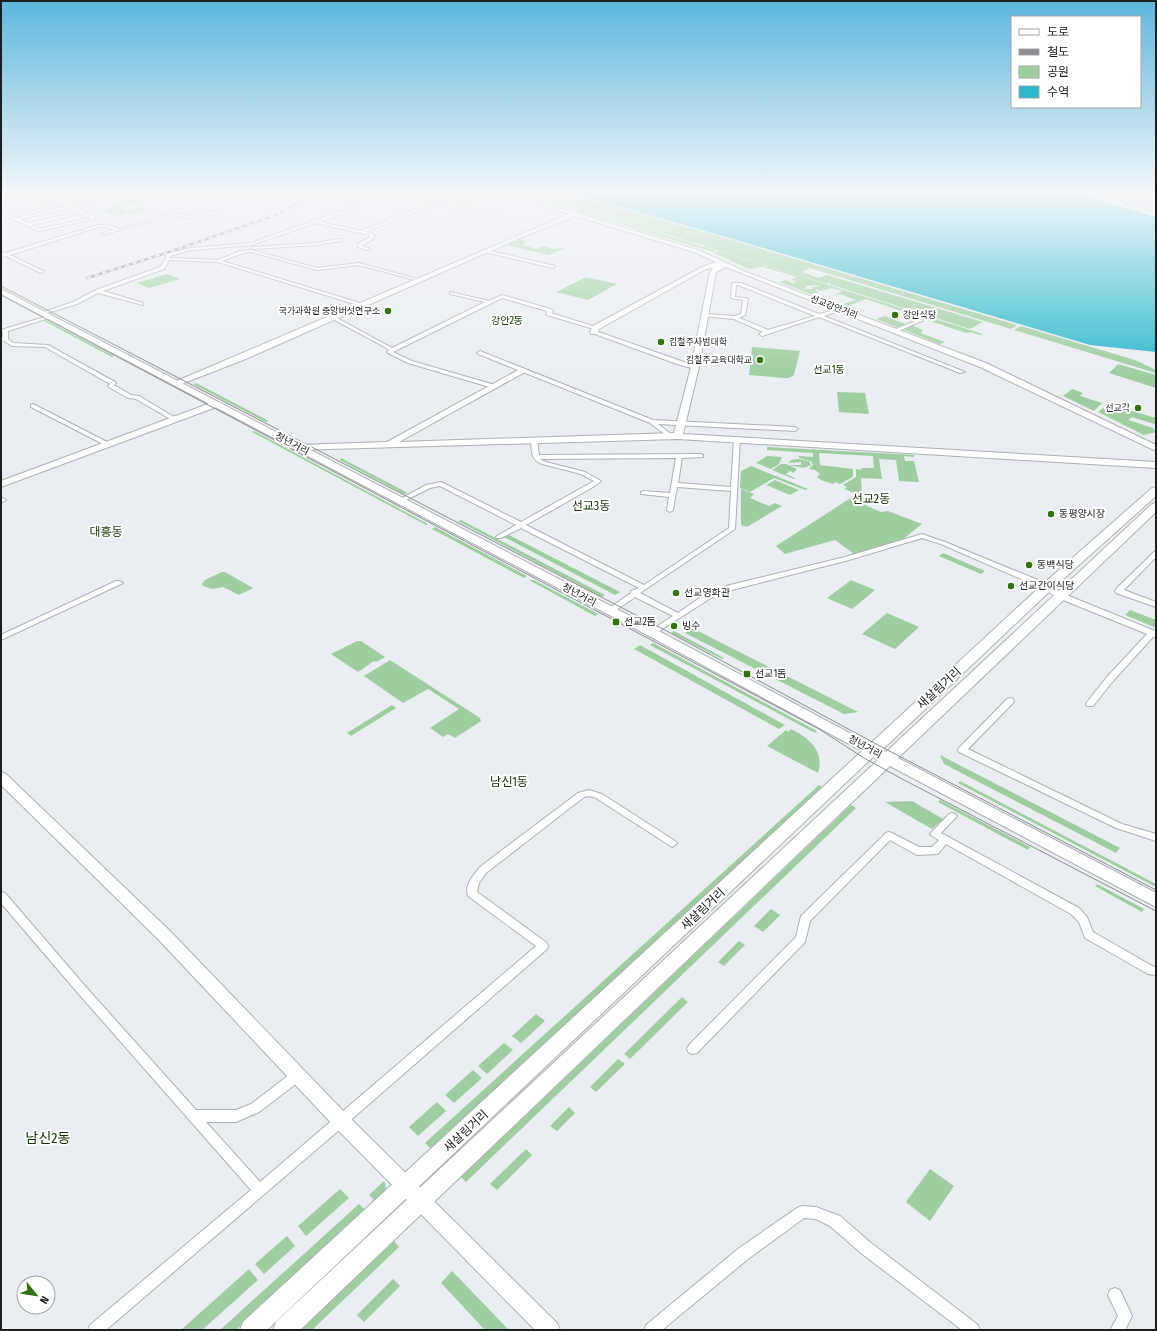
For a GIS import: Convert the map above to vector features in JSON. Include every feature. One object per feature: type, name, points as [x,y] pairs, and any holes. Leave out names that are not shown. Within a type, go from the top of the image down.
[{"type":"main road","name":"청년거리","points":[[1,291],[653,633],[836,730],[888,760],[1156,901]]},
{"type":"main road","name":"새살림거리","points":[[251,1330],[1047,587],[1156,490]]},
{"type":"main road","name":"새살림거리","points":[[284,1330],[1156,506]]},
{"type":"street","points":[[2,254],[41,272]]},
{"type":"street","points":[[174,419],[137,397],[130,397],[111,386],[113,383],[46,346],[12,344],[5,340],[4,331],[47,315],[98,291],[162,268],[168,257],[176,254]]},
{"type":"street","points":[[168,257],[201,254]]},
{"type":"street","points":[[218,261],[236,254]]},
{"type":"street","points":[[266,254],[317,269],[359,264],[419,280]]},
{"type":"street","points":[[176,383],[245,356],[479,254]]},
{"type":"street","points":[[499,254],[553,267]]},
{"type":"street","name":"선교강안거리","points":[[706,254],[724,264],[983,365],[1156,448]]},
{"type":"street","points":[[168,257],[218,261],[361,305]]},
{"type":"street","points":[[674,436],[680,424],[695,367],[713,272],[715,269],[724,264]]},
{"type":"street","points":[[595,330],[704,268],[724,264]]},
{"type":"street","points":[[735,318],[744,314],[746,299],[733,298],[736,283],[962,372]]},
{"type":"street","points":[[98,291],[141,304]]},
{"type":"street","points":[[452,293],[489,302]]},
{"type":"street","points":[[392,350],[502,296],[549,310],[551,311],[548,312],[549,314],[695,367]]},
{"type":"street","points":[[762,334],[840,310]]},
{"type":"street","points":[[704,315],[735,318],[768,332]]},
{"type":"street","points":[[333,318],[392,350],[390,352],[410,362],[493,386]]},
{"type":"street","points":[[894,331],[922,320]]},
{"type":"street","points":[[480,353],[652,422],[674,436]]},
{"type":"street","points":[[388,444],[522,370]]},
{"type":"street","points":[[1,484],[216,404]]},
{"type":"street","points":[[33,406],[107,444]]},
{"type":"street","points":[[652,422],[796,429]]},
{"type":"street","points":[[299,448],[674,436],[1030,456],[1156,465]]},
{"type":"street","points":[[609,611],[732,529],[737,439]]},
{"type":"street","points":[[499,537],[598,481],[583,473],[544,463],[538,460],[536,457],[534,440]]},
{"type":"street","points":[[670,510],[679,456]]},
{"type":"street","points":[[536,457],[701,456]]},
{"type":"street","points":[[400,501],[428,486],[440,484],[643,587]]},
{"type":"street","points":[[674,485],[735,489]]},
{"type":"street","points":[[644,493],[672,495]]},
{"type":"street","points":[[653,633],[711,594],[810,569],[922,536],[1047,587],[1061,596],[1154,634],[1110,679],[1090,704]]},
{"type":"street","points":[[1156,553],[1119,591],[1156,605]]},
{"type":"street","points":[[1,638],[118,583]]},
{"type":"street","points":[[634,593],[679,616]]},
{"type":"street","points":[[1010,701],[962,750],[1119,826],[1156,838]]},
{"type":"street","points":[[1,778],[164,935],[297,1076],[550,1330]]},
{"type":"street","points":[[95,1330],[341,1121],[543,946],[472,893],[474,882],[483,870],[581,795],[589,793],[599,796],[672,844]]},
{"type":"street","points":[[952,816],[935,834],[1075,911],[1083,920],[1089,935],[1152,971],[1156,971]]},
{"type":"street","points":[[693,1049],[801,939],[805,919],[889,835],[917,851],[935,851],[945,839]]},
{"type":"street","points":[[1,896],[259,1190]]},
{"type":"street","points":[[194,1116],[236,1116],[255,1108],[297,1076]]},
{"type":"street","points":[[651,1330],[743,1254],[802,1212],[816,1213],[835,1221],[866,1248],[973,1330]]},
{"type":"street","points":[[1115,1295],[1125,1316],[1117,1330]]},
{"type":"green space","points":[[716,254],[729,254],[767,266],[749,269]]},
{"type":"green space","points":[[730,254],[779,254],[1017,325],[1011,329],[807,267],[809,269],[802,272],[819,278],[827,275],[983,322],[970,329],[829,284],[831,281],[827,284]]},
{"type":"green space","points":[[768,266],[930,317],[925,319],[866,299],[845,307],[823,299],[832,297],[828,299],[843,304],[855,300],[840,294],[832,296],[843,291],[831,288],[825,290],[821,287],[824,290],[821,291],[816,289],[816,291],[820,292],[811,294],[779,282],[786,280],[794,284],[793,283],[797,281],[791,280],[797,277],[764,267]],"holes":[[[814,285],[820,287],[803,289],[806,288],[806,286]]]},
{"type":"green space","points":[[167,274],[180,279],[149,288],[137,283]]},
{"type":"green space","points":[[586,277],[617,284],[588,300],[556,292]]},
{"type":"green space","points":[[885,316],[908,325],[899,328],[876,319]]},
{"type":"green space","points":[[932,318],[983,334],[980,335],[970,332],[966,333],[927,320]]},
{"type":"green space","points":[[46,320],[114,356],[112,357],[44,321]]},
{"type":"green space","points":[[911,325],[923,330],[920,333],[945,342],[940,344],[902,329]]},
{"type":"green space","points":[[1021,326],[1135,360],[1156,370],[1156,373],[1014,330]]},
{"type":"green space","points":[[752,347],[800,351],[794,375],[789,378],[784,378],[749,375]]},
{"type":"green space","points":[[1118,364],[1156,375],[1156,388],[1109,373]]},
{"type":"green space","points":[[196,383],[269,421],[266,422],[193,384]]},
{"type":"green space","points":[[1072,389],[1083,393],[1080,396],[1102,403],[1094,411],[1063,396]]},
{"type":"green space","points":[[837,392],[865,393],[869,414],[839,412]]},
{"type":"green space","points":[[1108,404],[1156,418],[1156,422],[1154,424],[1132,417],[1128,420],[1153,428],[1156,432],[1144,435],[1098,412]]},
{"type":"green space","points":[[254,431],[428,524],[426,525],[252,432]]},
{"type":"green space","points":[[767,447],[914,455],[914,457],[904,456],[905,461],[914,461],[919,482],[899,481],[896,460],[879,459],[882,479],[861,478],[862,493],[852,500],[855,501],[860,498],[866,498],[867,506],[881,512],[888,511],[922,524],[903,539],[854,554],[835,540],[785,554],[776,546],[857,494],[844,489],[847,487],[843,485],[856,477],[856,469],[861,470],[861,468],[874,468],[873,456],[819,453],[820,465],[853,469],[853,477],[840,484],[836,482],[833,484],[821,480],[817,477],[820,474],[815,470],[809,469],[813,465],[811,461],[799,458],[799,456],[813,457],[813,453],[767,450]]},
{"type":"green space","points":[[767,456],[782,457],[779,464],[771,469],[756,463]]},
{"type":"green space","points":[[341,458],[408,493],[404,494],[340,460]]},
{"type":"green space","points":[[798,459],[809,461],[811,465],[804,468],[788,465],[801,465],[801,462],[788,463],[791,460]]},
{"type":"green space","points":[[781,464],[786,464],[797,469],[793,473],[790,471],[786,474],[795,478],[794,479],[772,470]]},
{"type":"green space","points":[[751,466],[808,489],[805,490],[774,478],[750,492],[740,488],[741,471]]},
{"type":"green space","points":[[775,480],[799,490],[790,495],[766,485]]},
{"type":"green space","points":[[741,489],[754,494],[750,498],[769,506],[775,503],[782,506],[747,527],[741,525]]},
{"type":"green space","points":[[461,520],[605,595],[602,597],[458,521]]},
{"type":"green space","points":[[435,527],[527,576],[524,578],[432,529]]},
{"type":"green space","points":[[509,535],[620,592],[615,595],[504,537]]},
{"type":"green space","points":[[943,553],[985,571],[981,574],[939,556]]},
{"type":"green space","points":[[225,572],[253,588],[239,595],[223,587],[212,589],[203,586],[202,584],[205,580]]},
{"type":"green space","points":[[529,580],[534,580],[598,614],[595,616]]},
{"type":"green space","points":[[851,580],[875,590],[852,609],[827,598]]},
{"type":"green space","points":[[1130,610],[1156,620],[1156,628],[1125,615]]},
{"type":"green space","points":[[887,613],[919,627],[895,649],[862,634]]},
{"type":"green space","points":[[692,628],[858,712],[844,714],[685,633]]},
{"type":"green space","points":[[674,631],[724,658],[722,659],[671,633]]},
{"type":"green space","points":[[357,641],[361,641],[385,657],[376,662],[374,661],[358,672],[331,654]]},
{"type":"green space","points":[[653,643],[817,731],[815,733],[650,645]]},
{"type":"green space","points":[[640,645],[785,725],[779,729],[634,649]]},
{"type":"green space","points":[[390,660],[480,718],[481,721],[455,738],[448,734],[443,737],[430,728],[459,709],[428,689],[403,703],[364,676]]},
{"type":"green space","points":[[392,705],[396,708],[351,736],[347,733]]},
{"type":"green space","points":[[791,729],[804,737],[814,746],[819,758],[820,765],[818,773],[767,746],[786,730],[788,732]]},
{"type":"green space","points":[[940,755],[1120,848],[1116,853],[944,764]]},
{"type":"green space","points":[[960,781],[1156,884],[1156,887],[958,783]]},
{"type":"green space","points":[[819,785],[825,789],[432,1150],[425,1143]]},
{"type":"green space","points":[[940,800],[1030,847],[1028,850],[938,802]]},
{"type":"green space","points":[[912,801],[943,819],[932,829],[885,802]]},
{"type":"green space","points":[[851,805],[856,808],[466,1182],[461,1177]]},
{"type":"green space","points":[[1097,884],[1144,909],[1142,912],[1095,886]]},
{"type":"green space","points":[[771,909],[780,915],[763,932],[754,926]]},
{"type":"green space","points":[[739,941],[745,945],[724,966],[718,962]]},
{"type":"green space","points":[[682,997],[688,1002],[630,1059],[624,1054]]},
{"type":"green space","points":[[536,1014],[545,1021],[521,1043],[512,1036]]},
{"type":"green space","points":[[504,1043],[513,1050],[487,1074],[478,1066]]},
{"type":"green space","points":[[618,1059],[625,1064],[596,1092],[590,1087]]},
{"type":"green space","points":[[473,1070],[482,1078],[454,1103],[445,1095]]},
{"type":"green space","points":[[437,1102],[446,1111],[418,1136],[409,1127]]},
{"type":"green space","points":[[569,1107],[575,1113],[557,1131],[550,1126]]},
{"type":"green space","points":[[526,1149],[532,1155],[497,1190],[490,1184]]},
{"type":"green space","points":[[930,1169],[954,1186],[930,1221],[906,1202]]},
{"type":"green space","points":[[384,1181],[386,1187],[385,1190],[376,1202],[369,1195]]},
{"type":"green space","points":[[340,1189],[349,1198],[306,1236],[298,1226]]},
{"type":"green space","points":[[359,1204],[366,1211],[236,1330],[220,1330]]},
{"type":"green space","points":[[287,1236],[295,1246],[264,1274],[255,1264]]},
{"type":"green space","points":[[394,1241],[399,1247],[312,1330],[301,1330]]},
{"type":"green space","points":[[249,1269],[258,1280],[202,1330],[181,1330]]},
{"type":"green space","points":[[452,1271],[509,1330],[485,1330],[441,1283]]},
{"type":"green space","points":[[393,1279],[400,1286],[364,1322],[357,1315]]},
{"type":"water","points":[[784,254],[1156,254],[1156,352],[1090,345]]},
{"type":"tram line","points":[[1,286],[661,628],[878,745],[1156,890]]},
{"type":"tram line","points":[[1,295],[819,729],[864,758],[904,780],[1156,911]]},
{"type":"railway","points":[[87,278],[162,254]]},
{"type":"place","name":"국가과학원 중앙버섯연구소","points":[[388,311]]},
{"type":"place","name":"강안식당","points":[[895,315]]},
{"type":"place","name":"김철주사범대학","points":[[661,342]]},
{"type":"place","name":"김철주교육대학교","points":[[760,360]]},
{"type":"place","name":"선교각","points":[[1138,408]]},
{"type":"place","name":"동평양시장","points":[[1051,514]]},
{"type":"place","name":"동백식당","points":[[1029,565]]},
{"type":"place","name":"선교간이식당","points":[[1011,586]]},
{"type":"place","name":"선교영화관","points":[[676,593]]},
{"type":"place","name":"선교2돔","points":[[616,622]]},
{"type":"place","name":"빙수","points":[[674,626]]},
{"type":"place","name":"선교1돔","points":[[747,674]]},
{"type":"district","name":"강안2동","points":[[507,321]]},
{"type":"district","name":"선교1동","points":[[829,370]]},
{"type":"district","name":"선교2동","points":[[871,499]]},
{"type":"district","name":"선교3동","points":[[591,506]]},
{"type":"district","name":"대흥동","points":[[106,532]]},
{"type":"district","name":"남신1동","points":[[509,782]]},
{"type":"district","name":"남신2동","points":[[48,1138]]}]
